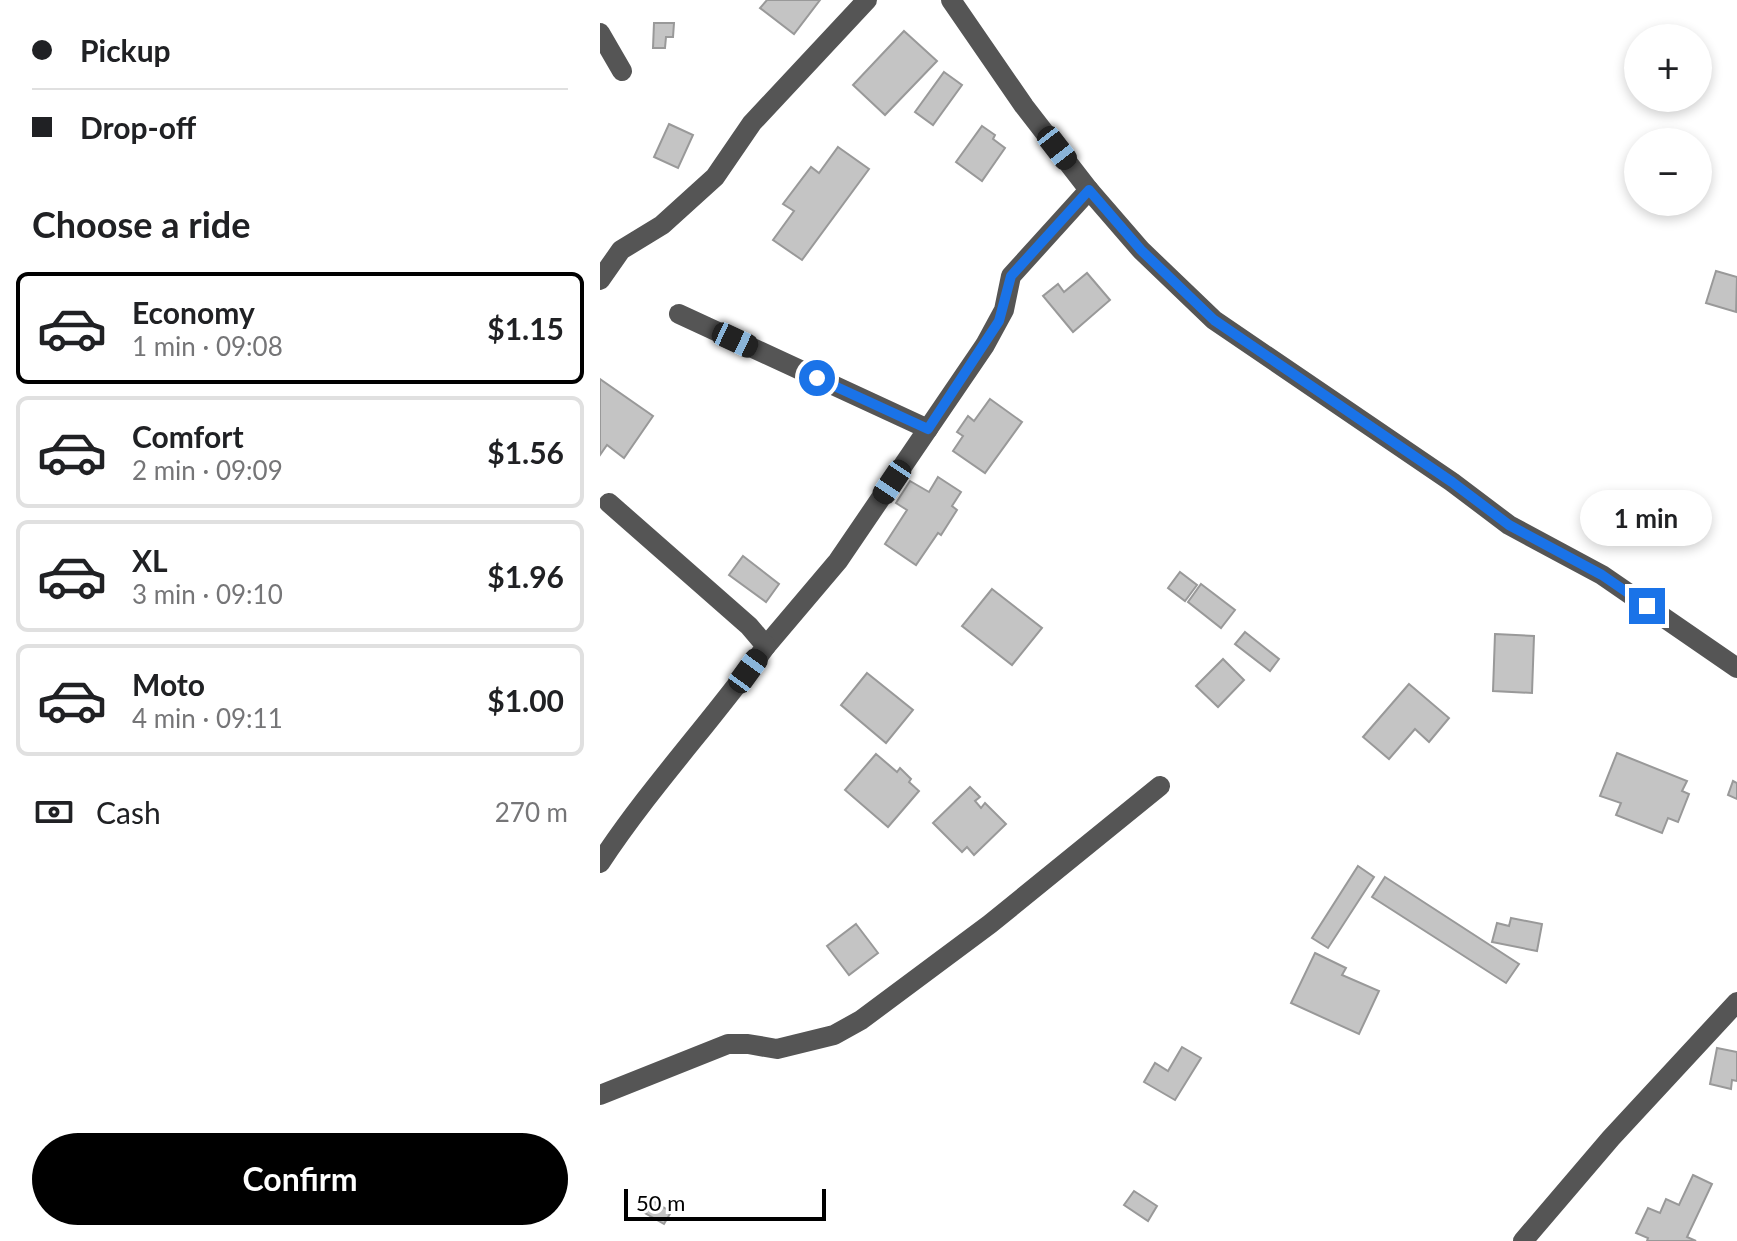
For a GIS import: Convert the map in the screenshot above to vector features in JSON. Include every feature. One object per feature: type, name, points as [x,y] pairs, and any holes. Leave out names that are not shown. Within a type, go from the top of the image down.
[{"type":"street","points":[[600,280],[621,250],[662,225],[715,177],[752,123],[867,0]]},
{"type":"street","points":[[951,0],[1024,106],[1089,190],[1141,250],[1214,320],[1452,482],[1509,525],[1602,575],[1737,668]]},
{"type":"street","points":[[600,33],[622,71]]},
{"type":"street","points":[[600,863],[622,828],[730,697],[766,646],[838,561],[999,321],[1011,276],[1089,190]]},
{"type":"street","points":[[679,314],[928,429]]},
{"type":"street","points":[[609,503],[749,626],[766,646]]},
{"type":"street","points":[[600,1095],[728,1044],[777,1049],[834,1035],[861,1020],[990,924],[1160,786]]},
{"type":"street","points":[[1523,1241],[1611,1138],[1737,1002]]},
{"type":"building","points":[[767,0],[820,0],[794,34],[760,8]]},
{"type":"building","points":[[654,23],[674,23],[673,37],[666,37],[665,48],[653,48]]},
{"type":"building","points":[[904,31],[937,61],[885,115],[853,85]]},
{"type":"building","points":[[944,72],[962,85],[933,125],[915,112]]},
{"type":"building","points":[[669,124],[693,135],[678,168],[654,157]]},
{"type":"building","points":[[982,126],[995,135],[993,139],[1005,148],[982,181],[956,162]]},
{"type":"building","points":[[838,147],[869,169],[802,260],[773,240],[794,211],[783,204],[811,167],[819,173]]},
{"type":"building","points":[[1716,271],[1737,277],[1736,312],[1706,303]]},
{"type":"building","points":[[1087,273],[1110,300],[1073,332],[1043,296],[1058,284],[1064,292]]},
{"type":"building","points":[[600,379],[653,416],[624,458],[607,445],[600,455]]},
{"type":"building","points":[[990,399],[1022,422],[985,473],[953,451],[963,436],[957,432],[968,416],[974,421]]},
{"type":"building","points":[[938,477],[961,492],[952,506],[957,510],[916,565],[885,544],[907,510],[896,503],[910,481],[929,492]]},
{"type":"building","points":[[743,556],[779,584],[766,602],[729,575]]},
{"type":"building","points":[[1180,572],[1197,585],[1185,601],[1168,588]]},
{"type":"building","points":[[1201,584],[1235,610],[1221,628],[1188,602]]},
{"type":"building","points":[[992,589],[1042,628],[1012,665],[962,626]]},
{"type":"building","points":[[1245,632],[1279,659],[1270,671],[1235,644]]},
{"type":"building","points":[[1495,634],[1534,636],[1532,693],[1493,691]]},
{"type":"building","points":[[1223,659],[1244,680],[1218,707],[1196,686]]},
{"type":"building","points":[[867,673],[913,710],[886,743],[841,705]]},
{"type":"building","points":[[1409,684],[1449,718],[1429,742],[1415,729],[1389,759],[1363,737]]},
{"type":"building","points":[[1617,753],[1687,781],[1682,791],[1689,794],[1678,822],[1668,818],[1662,833],[1616,815],[1621,803],[1600,796]]},
{"type":"building","points":[[876,754],[897,772],[900,768],[919,791],[888,827],[845,790]]},
{"type":"building","points":[[1733,781],[1737,783],[1737,799],[1728,795]]},
{"type":"building","points":[[970,787],[980,797],[975,801],[981,808],[985,803],[1006,824],[974,855],[967,847],[962,852],[933,823]]},
{"type":"building","points":[[1358,866],[1374,877],[1328,948],[1312,938]]},
{"type":"building","points":[[1385,877],[1519,964],[1506,983],[1372,897]]},
{"type":"building","points":[[1511,918],[1542,924],[1537,951],[1492,942],[1497,923],[1509,926]]},
{"type":"building","points":[[856,924],[878,953],[849,975],[827,946]]},
{"type":"building","points":[[1315,953],[1346,968],[1342,975],[1379,991],[1359,1034],[1291,1003]]},
{"type":"building","points":[[1182,1047],[1201,1058],[1175,1100],[1144,1082],[1155,1063],[1168,1071]]},
{"type":"building","points":[[1717,1048],[1737,1052],[1737,1081],[1732,1080],[1731,1089],[1710,1084]]},
{"type":"building","points":[[1693,1175],[1712,1184],[1687,1237],[1696,1241],[1647,1241],[1648,1238],[1636,1233],[1648,1208],[1660,1213],[1666,1199],[1679,1205]]},
{"type":"building","points":[[1134,1191],[1157,1206],[1148,1221],[1124,1205]]},
{"type":"building","points":[[652,1200],[671,1212],[664,1224],[645,1213]]},
{"type":"route","points":[[817,378],[928,429],[999,321],[1011,276],[1089,190],[1141,250],[1214,320],[1370,425],[1509,525],[1602,575],[1647,606]]}]
